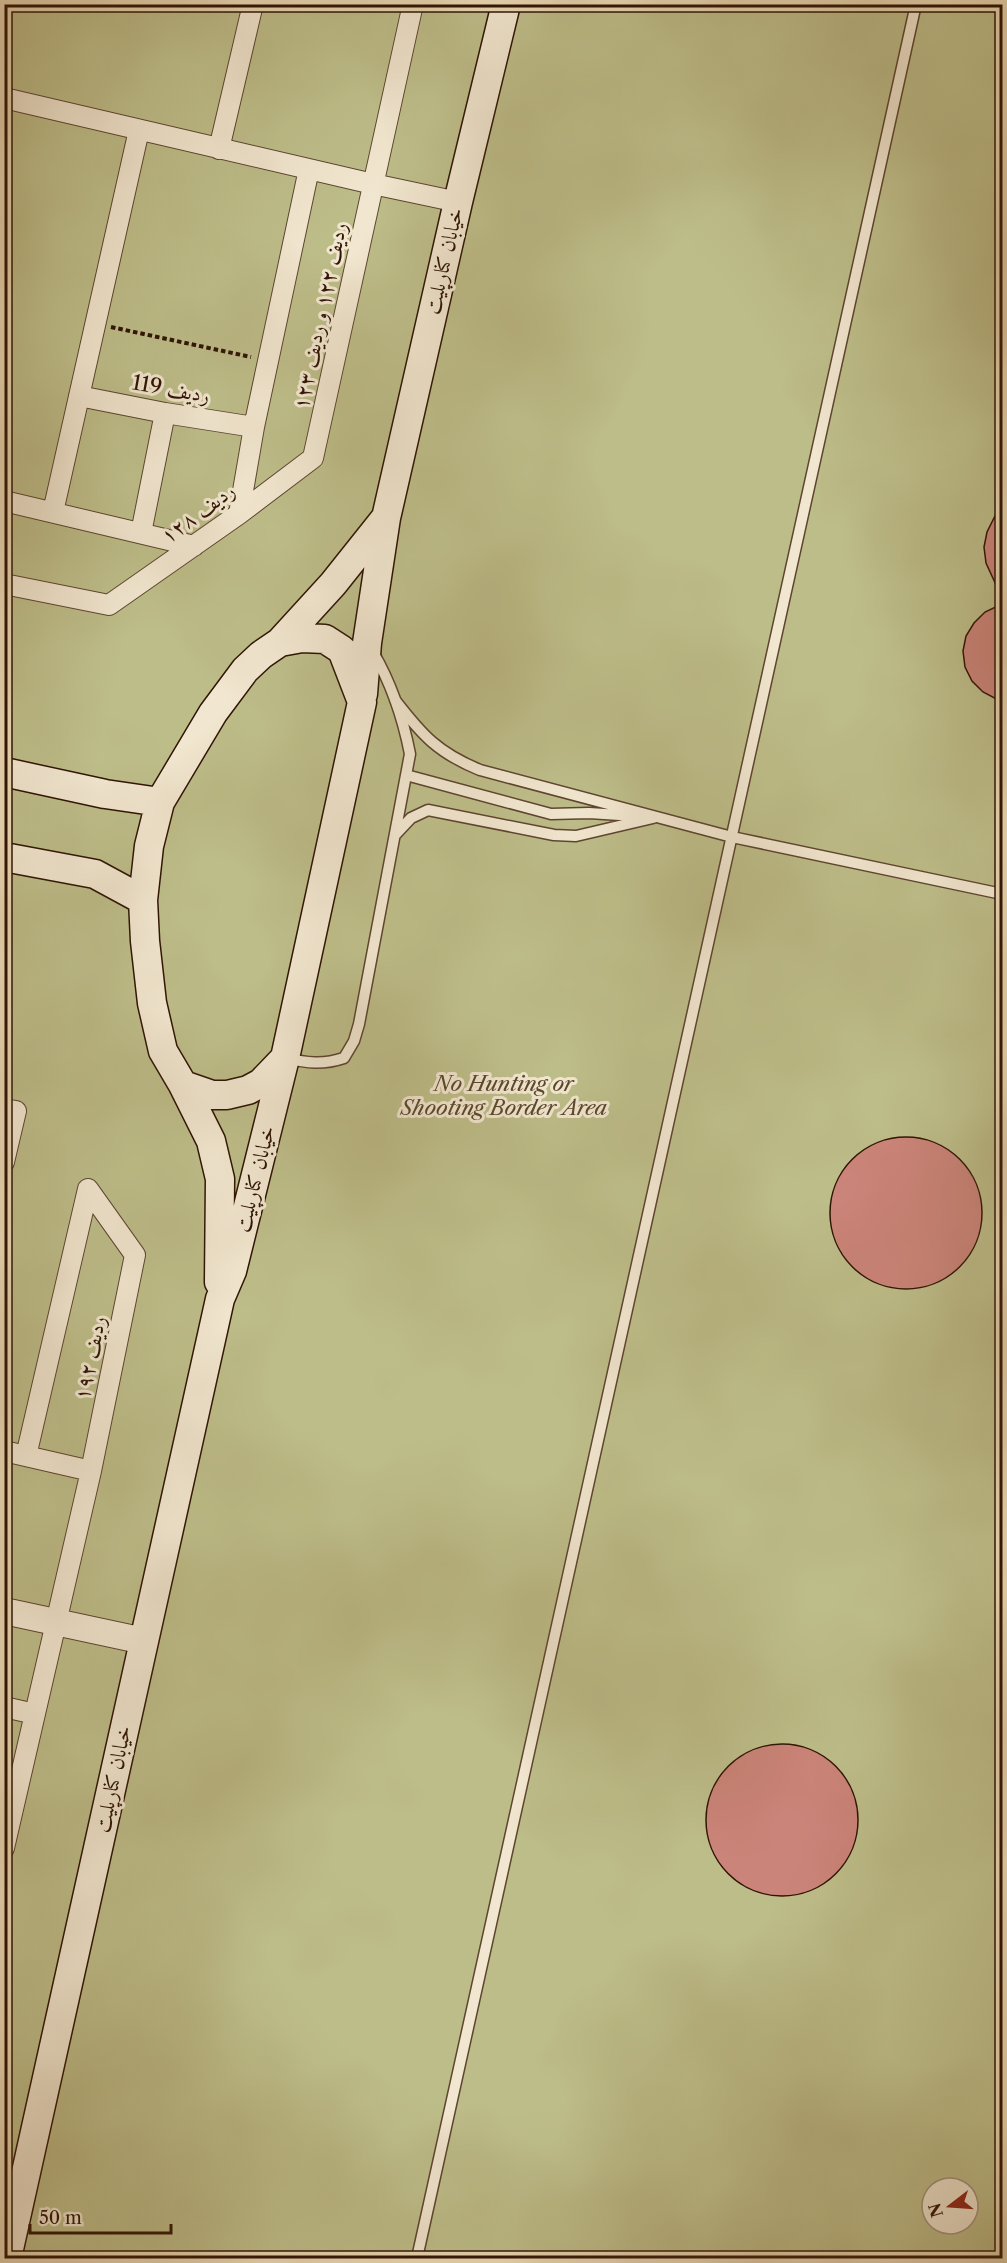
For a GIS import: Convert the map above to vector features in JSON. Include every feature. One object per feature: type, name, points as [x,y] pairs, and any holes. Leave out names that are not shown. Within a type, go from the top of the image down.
[{"type":"main road","name":"خیابان کنارپلیت","points":[[219,1299],[232,1271],[285,1058],[362,702],[386,518],[506,4]]},
{"type":"main road","name":"خیابان کنارپلیت","points":[[7,2259],[219,1299],[220,1179],[211,1141],[163,1051],[152,1003],[143,900],[149,846],[160,802],[213,713],[245,670],[280,642],[333,584],[386,518]]},
{"type":"main road","points":[[280,642],[302,638],[325,639],[342,650],[362,702]]},
{"type":"main road","points":[[4,772],[105,794],[160,802]]},
{"type":"main road","points":[[4,857],[95,874],[143,900]]},
{"type":"main road","points":[[183,1086],[212,1095],[226,1095],[248,1090],[261,1083],[285,1058]]},
{"type":"street","points":[[219,148],[253,4]]},
{"type":"street","name":"ردیف ۱۲۲ و ردیف ۱۲۳","points":[[313,458],[413,4]]},
{"type":"street","points":[[4,98],[309,170],[458,202]]},
{"type":"street","points":[[53,512],[138,130]]},
{"type":"street","points":[[239,514],[254,427],[309,170]]},
{"type":"street","name":"ردیف 119","points":[[79,396],[254,427]]},
{"type":"street","points":[[141,533],[165,413]]},
{"type":"street","name":"ردیف ۱۲۸","points":[[4,584],[109,605],[239,514],[313,458]]},
{"type":"street","points":[[4,501],[194,546]]},
{"type":"street","points":[[4,1162],[10,1110]]},
{"type":"street","name":"ردیف ۱۹۲","points":[[4,1848],[91,1471],[135,1255],[88,1189],[26,1456]]},
{"type":"street","points":[[4,1451],[91,1471]]},
{"type":"street","points":[[4,1611],[144,1641]]},
{"type":"street","points":[[4,1707],[35,1714]]},
{"type":"lane","points":[[417,2259],[916,4]]},
{"type":"lane","points":[[285,1058],[309,1063],[327,1063],[344,1058],[354,1041],[359,1024],[410,754],[406,732],[395,700],[382,668],[368,643]]},
{"type":"lane","points":[[395,700],[420,732],[442,752],[460,762],[504,777],[732,837],[1002,894]]},
{"type":"lane","points":[[406,775],[551,814],[590,813],[659,818]]},
{"type":"lane","points":[[394,835],[411,818],[428,810],[554,835],[576,836],[639,820],[659,818]]},
{"type":"path","points":[[95,324],[269,361]]},
{"type":"green space","name":"No Hunting or Shooting Border Area","points":[[5,5],[1002,5],[1002,2258],[5,2258]]},
{"type":"building","points":[[1002,502],[1002,598],[986,563],[984,547],[987,532]]},
{"type":"building","points":[[1002,604],[1002,702],[983,692],[972,681],[965,667],[963,651],[966,636],[974,623],[985,612]]},
{"type":"building","points":[[906,1137],[935,1142],[960,1159],[977,1184],[982,1213],[977,1242],[960,1267],[935,1284],[906,1289],[877,1284],[852,1267],[835,1242],[830,1213],[835,1184],[852,1159],[877,1142]]},
{"type":"building","points":[[782,1744],[811,1749],[836,1766],[853,1791],[858,1820],[853,1849],[836,1874],[811,1891],[782,1896],[753,1891],[728,1874],[711,1849],[706,1820],[711,1791],[728,1766],[753,1749]]}]
